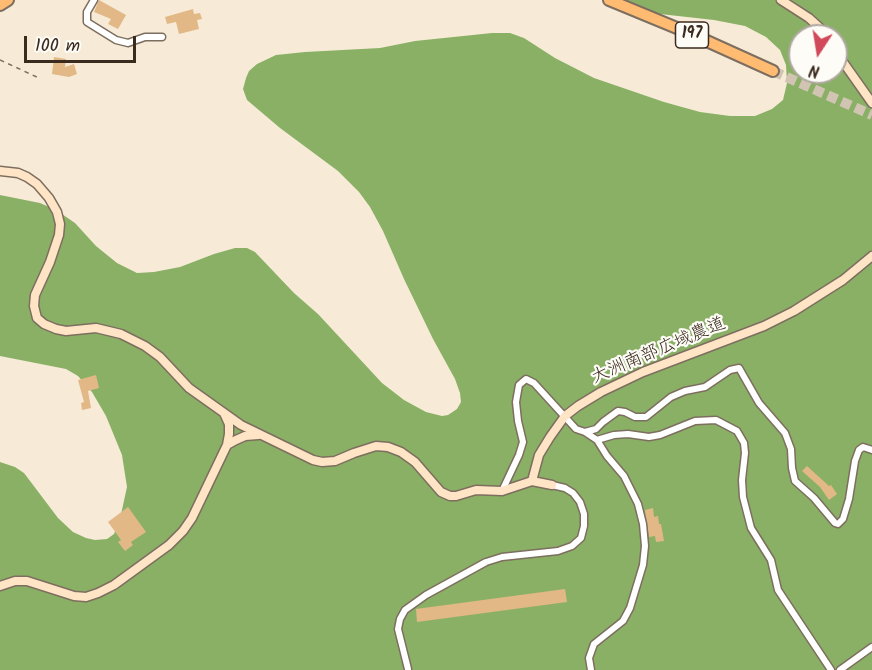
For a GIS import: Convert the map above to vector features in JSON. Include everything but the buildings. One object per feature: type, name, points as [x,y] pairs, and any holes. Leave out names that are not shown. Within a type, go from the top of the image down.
[{"type":"highway","points":[[0,5],[8,0]]},
{"type":"highway","name":"197","points":[[609,0],[773,71]]},
{"type":"street","points":[[94,0],[86,15],[87,22],[116,40],[128,43],[145,36],[162,37]]},
{"type":"street","points":[[781,0],[816,24]]},
{"type":"street","points":[[848,69],[872,102]]},
{"type":"street","points":[[0,171],[18,173],[37,184],[57,212],[60,224],[59,235],[33,306],[37,318],[44,324],[66,331],[96,328],[108,330],[145,346],[160,357],[189,388],[241,425],[313,460],[334,461],[376,446],[388,447],[401,452],[414,462],[441,492],[450,495],[456,496],[476,490],[502,491],[532,481],[565,488],[580,502],[585,526],[581,538],[572,546],[558,551],[502,557],[486,562],[426,595],[405,610],[398,629],[408,669]]},
{"type":"street","name":"大洲南部広域農道","points":[[532,481],[539,455],[550,437],[566,416],[578,406],[643,372],[764,326],[794,311],[843,280],[872,256]]},
{"type":"street","points":[[585,432],[596,429],[618,411],[635,417],[646,417],[671,397],[685,391],[705,387],[730,370],[739,368],[759,403],[785,433],[791,450],[795,480],[838,524],[843,519],[849,499],[859,450],[863,447],[872,450]]},
{"type":"street","points":[[502,491],[523,442],[516,402],[519,385],[526,379],[534,383],[576,429],[597,440],[624,476],[638,504],[645,546],[643,565],[630,608],[623,621],[594,644],[589,658],[591,670]]},
{"type":"street","points":[[0,586],[15,581],[27,581],[74,596],[86,597],[114,585],[169,545],[192,518],[226,445],[230,434],[224,412]]},
{"type":"street","points":[[597,440],[628,434],[649,437],[694,422],[716,420],[737,431],[744,443],[743,498],[751,528],[771,560],[778,590],[831,670]]},
{"type":"street","points":[[226,445],[245,436],[259,435]]},
{"type":"street","points":[[840,670],[872,647]]},
{"type":"path","points":[[0,60],[39,78]]},
{"type":"green space","points":[[604,0],[872,0],[872,670],[0,670],[0,462],[24,473],[58,518],[73,532],[95,540],[107,539],[114,534],[127,487],[122,455],[106,416],[92,392],[78,376],[66,369],[0,356],[0,195],[40,203],[56,210],[75,223],[96,246],[117,263],[137,273],[180,267],[235,248],[247,248],[255,252],[294,293],[318,314],[382,383],[404,400],[426,412],[442,416],[448,415],[457,409],[461,402],[455,379],[433,339],[370,207],[338,171],[247,100],[243,89],[249,71],[257,64],[276,55],[380,48],[415,41],[510,33],[524,38],[555,58],[594,78],[664,102],[700,112],[730,116],[755,116],[772,109],[783,100],[787,83],[786,65],[780,50],[766,37],[745,26],[714,20],[624,10]]},
{"type":"tunnel","points":[[773,71],[872,115]]}]
